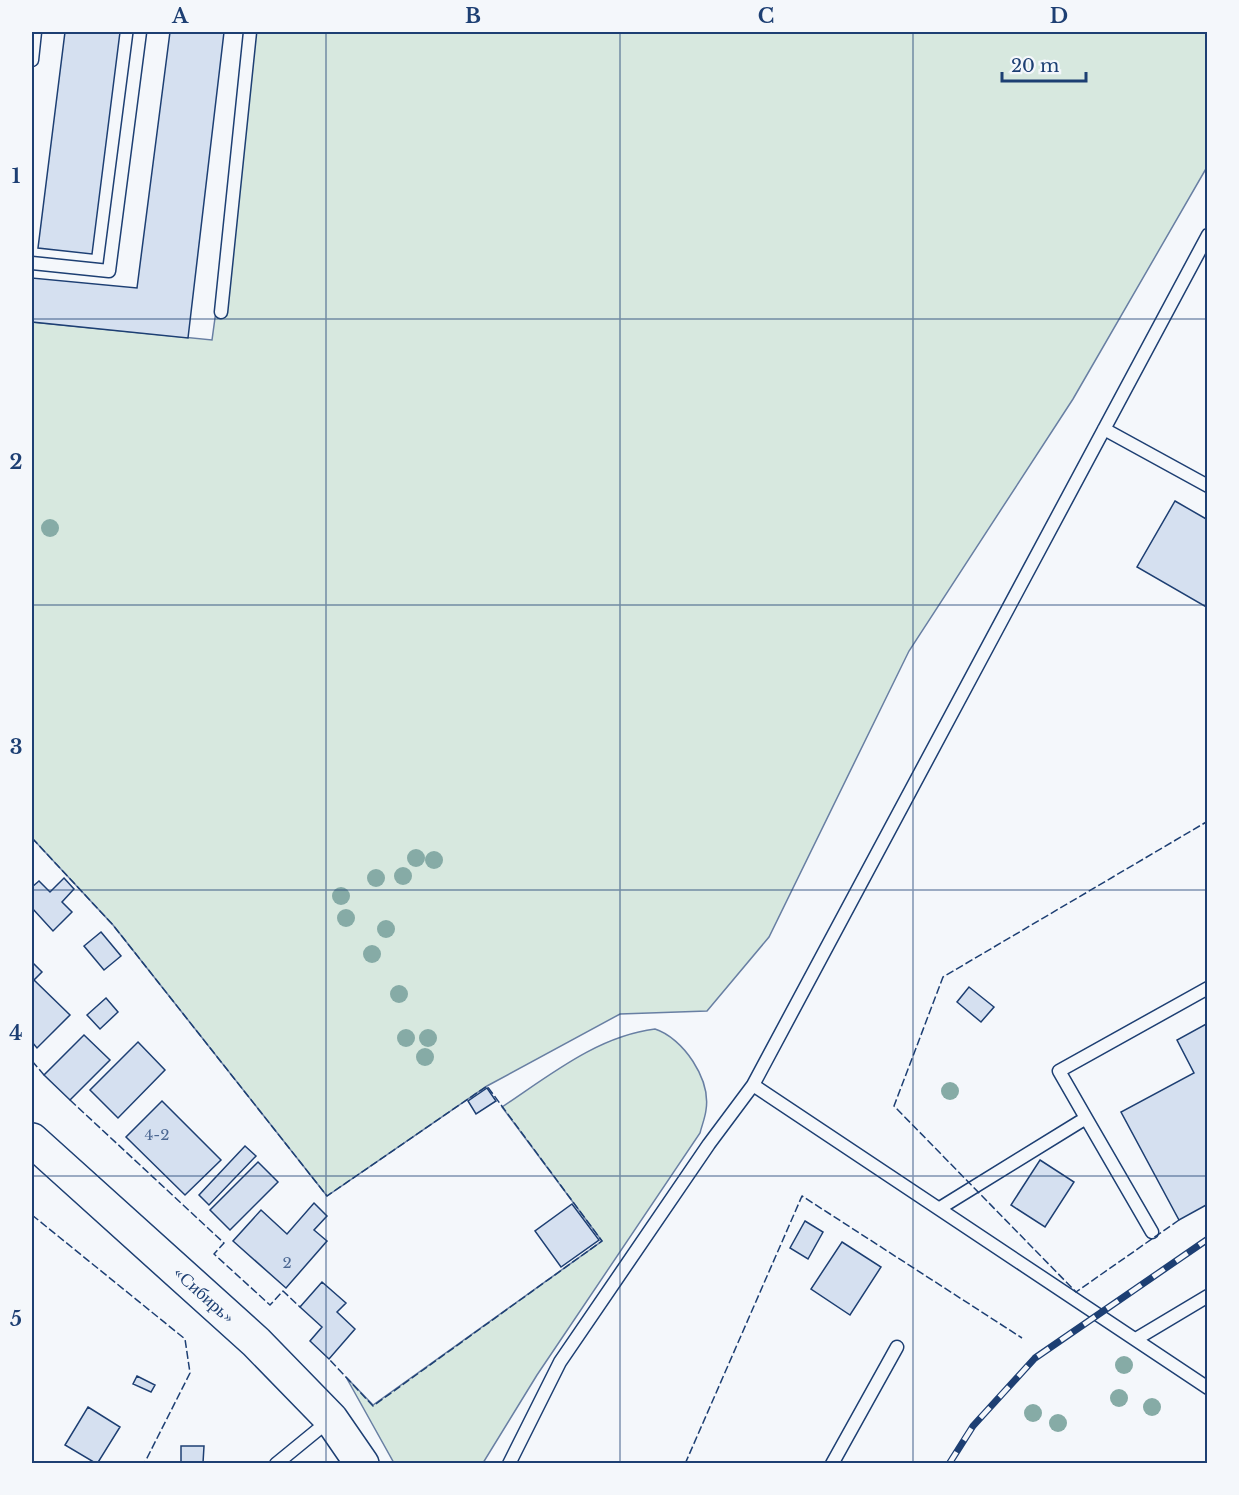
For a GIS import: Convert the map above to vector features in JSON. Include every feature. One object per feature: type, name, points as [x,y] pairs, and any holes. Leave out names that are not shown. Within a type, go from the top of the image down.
[{"type":"highway","name":"«Сибирь»","points":[[32,1140],[256,1342],[331,1419],[362,1464]]},
{"type":"lane","points":[[32,60],[35,32]]},
{"type":"lane","points":[[32,263],[109,271],[140,32]]},
{"type":"lane","points":[[221,312],[250,32]]},
{"type":"lane","points":[[509,1464],[560,1362],[709,1144],[753,1085],[1208,235]]},
{"type":"lane","points":[[1104,429],[1208,486]]},
{"type":"lane","points":[[1152,1232],[1059,1071],[1208,988]]},
{"type":"lane","points":[[753,1085],[1208,1388]]},
{"type":"lane","points":[[940,1208],[1086,1118]]},
{"type":"lane","points":[[1136,1340],[1208,1296]]},
{"type":"lane","points":[[832,1464],[897,1347]]},
{"type":"lane","points":[[276,1464],[331,1419]]},
{"type":"shaded area","points":[[254,32],[1207,32],[1207,167],[1073,399],[909,651],[769,937],[707,1011],[620,1014],[487,1086],[327,1196],[113,925],[32,838],[32,322],[212,340]]},
{"type":"shaded area","points":[[655,1029],[685,1050],[699,1073],[706,1098],[706,1113],[700,1133],[537,1375],[483,1463],[394,1463],[346,1377],[373,1405],[602,1241],[502,1107],[556,1070],[594,1048],[634,1033]]},
{"type":"building","points":[[65,32],[120,32],[92,254],[38,248]]},
{"type":"building","points":[[170,32],[224,32],[188,338],[32,322],[32,278],[137,288]]},
{"type":"building","points":[[1175,501],[1208,520],[1208,608],[1137,567]]},
{"type":"building","points":[[64,878],[74,889],[62,902],[72,912],[53,931],[32,908],[32,887],[39,881],[50,892]]},
{"type":"building","points":[[101,932],[121,956],[104,970],[84,946]]},
{"type":"building","points":[[32,962],[42,972],[34,980],[70,1015],[37,1048],[32,1042]]},
{"type":"building","points":[[969,987],[994,1007],[981,1022],[957,1002]]},
{"type":"building","points":[[106,998],[118,1012],[100,1029],[87,1015]]},
{"type":"building","points":[[1208,1023],[1208,1204],[1179,1220],[1121,1112],[1194,1073],[1177,1040]]},
{"type":"building","points":[[84,1035],[110,1060],[70,1100],[44,1075]]},
{"type":"building","points":[[138,1042],[165,1070],[118,1118],[90,1090]]},
{"type":"building","points":[[487,1088],[496,1101],[476,1114],[468,1101]]},
{"type":"building","points":[[162,1101],[221,1160],[185,1195],[126,1137]]},
{"type":"building","points":[[245,1146],[256,1156],[209,1205],[199,1195]]},
{"type":"building","points":[[1040,1160],[1074,1182],[1045,1227],[1011,1205]]},
{"type":"building","points":[[258,1162],[278,1182],[230,1230],[210,1210]]},
{"type":"building","points":[[314,1203],[327,1216],[314,1230],[327,1241],[286,1288],[233,1241],[261,1210],[287,1234]]},
{"type":"building","points":[[572,1204],[599,1240],[561,1267],[535,1231]]},
{"type":"building","points":[[805,1221],[823,1232],[808,1259],[790,1248]]},
{"type":"building","points":[[842,1242],[881,1267],[850,1315],[811,1289]]},
{"type":"building","points":[[322,1282],[346,1303],[337,1312],[355,1329],[329,1359],[310,1341],[322,1327],[300,1307]]},
{"type":"building","points":[[137,1376],[155,1385],[151,1392],[133,1384]]},
{"type":"building","points":[[88,1407],[120,1427],[97,1464],[65,1445]]},
{"type":"building","points":[[181,1446],[204,1446],[203,1463],[181,1462]]},
{"type":"railway","points":[[949,1464],[973,1426],[1035,1358],[1208,1239]]},
{"type":"fence","points":[[1179,1220],[1076,1292],[894,1106],[943,977],[1208,821]]},
{"type":"fence","points":[[32,838],[113,925],[327,1196],[487,1086],[602,1241],[373,1406],[329,1359]]},
{"type":"fence","points":[[32,1061],[44,1075]]},
{"type":"fence","points":[[70,1100],[224,1243],[214,1254],[270,1305],[283,1291],[300,1307]]},
{"type":"fence","points":[[685,1464],[802,1196],[1022,1338]]},
{"type":"fence","points":[[32,1215],[185,1339],[190,1373],[144,1464]]}]
